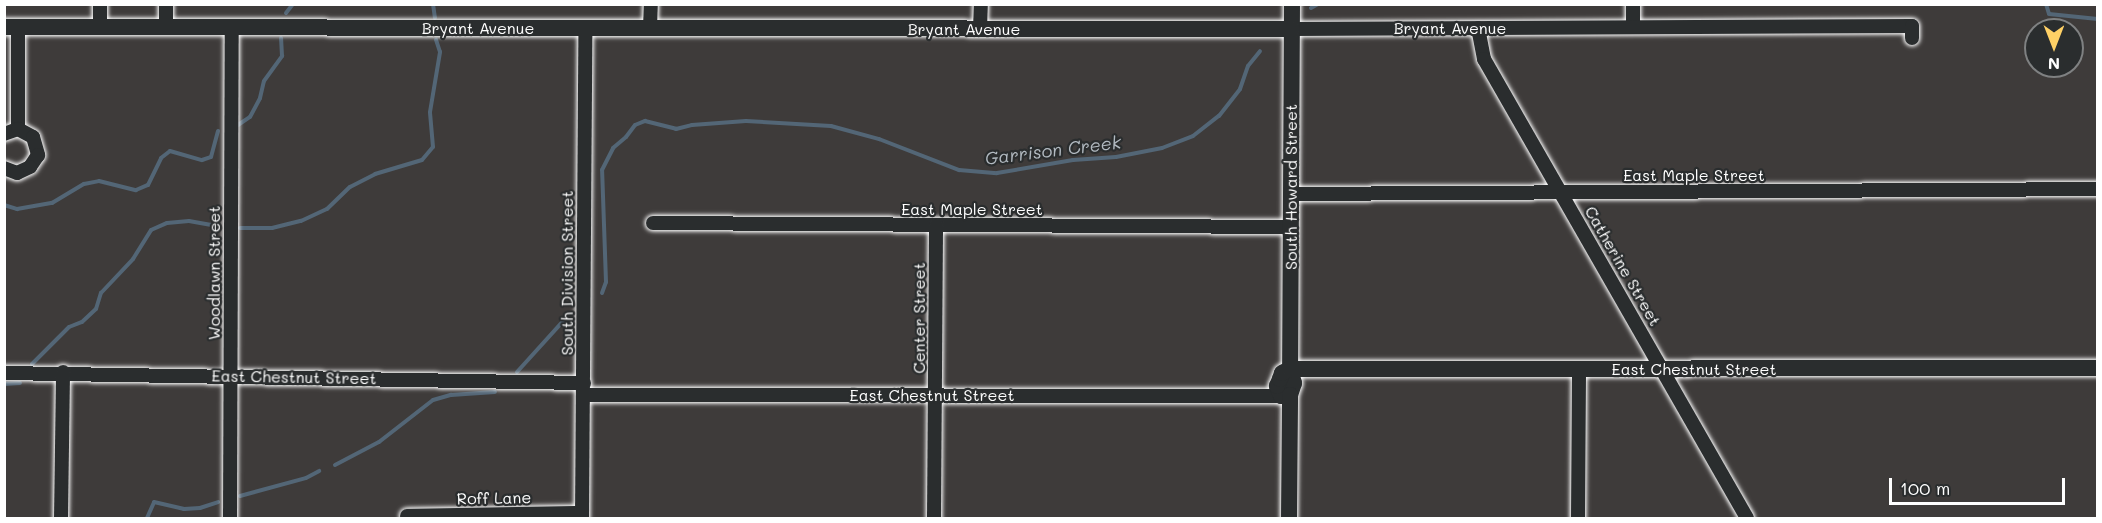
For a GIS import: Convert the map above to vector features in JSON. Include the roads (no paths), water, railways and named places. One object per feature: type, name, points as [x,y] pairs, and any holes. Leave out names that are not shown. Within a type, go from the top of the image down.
[{"type":"main road","name":"South Howard Street","points":[[1290,369],[1292,4]]},
{"type":"main road","name":"Bryant Avenue","points":[[11,27],[1292,29]]},
{"type":"main road","name":"East Chestnut Street","points":[[1290,369],[2097,368]]},
{"type":"main road","points":[[1289,519],[1290,418],[1285,396],[1277,387],[1282,373],[1290,369]]},
{"type":"street","points":[[100,4],[100,27]]},
{"type":"street","points":[[166,4],[166,27]]},
{"type":"street","points":[[651,4],[651,28]]},
{"type":"street","points":[[980,29],[981,4]]},
{"type":"street","points":[[1633,4],[1633,27]]},
{"type":"street","name":"Bryant Avenue","points":[[1292,29],[1912,26],[1912,38]]},
{"type":"street","points":[[4,168],[17,172],[30,167],[38,155],[33,136],[11,131],[11,27]]},
{"type":"street","name":"Woodlawn Street","points":[[230,519],[232,27]]},
{"type":"street","name":"South Division Street","points":[[582,516],[585,28]]},
{"type":"street","name":"Catherine Street","points":[[1478,28],[1484,59],[1747,519]]},
{"type":"street","name":"East Maple Street","points":[[1291,194],[2097,189]]},
{"type":"street","name":"East Maple Street","points":[[653,223],[1291,227]]},
{"type":"street","name":"Center Street","points":[[934,519],[936,225]]},
{"type":"street","points":[[1578,519],[1579,369]]},
{"type":"street","points":[[61,519],[63,372]]},
{"type":"street","name":"East Chestnut Street","points":[[4,373],[230,376],[584,389],[935,395],[1285,396]]},
{"type":"street","name":"Roff Lane","points":[[407,516],[582,516]]},
{"type":"waterway","points":[[286,13],[293,4]]},
{"type":"waterway","points":[[433,4],[435,18]]},
{"type":"waterway","name":"Garrison Creek","points":[[1311,8],[1318,4]]},
{"type":"waterway","name":"Garrison Creek","points":[[2046,4],[2049,14],[2098,19]]},
{"type":"waterway","points":[[238,125],[250,117],[260,98],[264,81],[282,56],[281,38]]},
{"type":"waterway","points":[[240,228],[272,228],[301,221],[327,209],[350,187],[375,174],[422,160],[433,147],[430,112],[440,52],[436,40]]},
{"type":"waterway","name":"Garrison Creek","points":[[602,293],[606,282],[602,170],[613,148],[635,125],[645,121],[676,129],[692,125],[746,121],[831,126],[879,139],[959,170],[997,173],[1073,160],[1116,157],[1162,148],[1193,136],[1219,116],[1240,89],[1248,66],[1260,51]]},
{"type":"waterway","points":[[4,205],[17,209],[52,203],[84,184],[99,181],[136,190],[148,185],[161,158],[170,151],[202,160],[211,157],[218,131]]},
{"type":"waterway","points":[[32,364],[69,327],[82,322],[96,309],[101,293],[133,259],[151,230],[167,223],[189,221],[216,226]]},
{"type":"waterway","name":"Garrison Creek","points":[[517,372],[566,318]]},
{"type":"waterway","points":[[4,384],[20,383]]},
{"type":"waterway","name":"Garrison Creek","points":[[335,465],[379,442],[433,400],[451,395],[495,392]]},
{"type":"waterway","name":"Garrison Creek","points":[[240,496],[306,478],[319,471]]},
{"type":"waterway","name":"Garrison Creek","points":[[147,518],[154,502],[184,509],[200,508],[218,502]]}]
